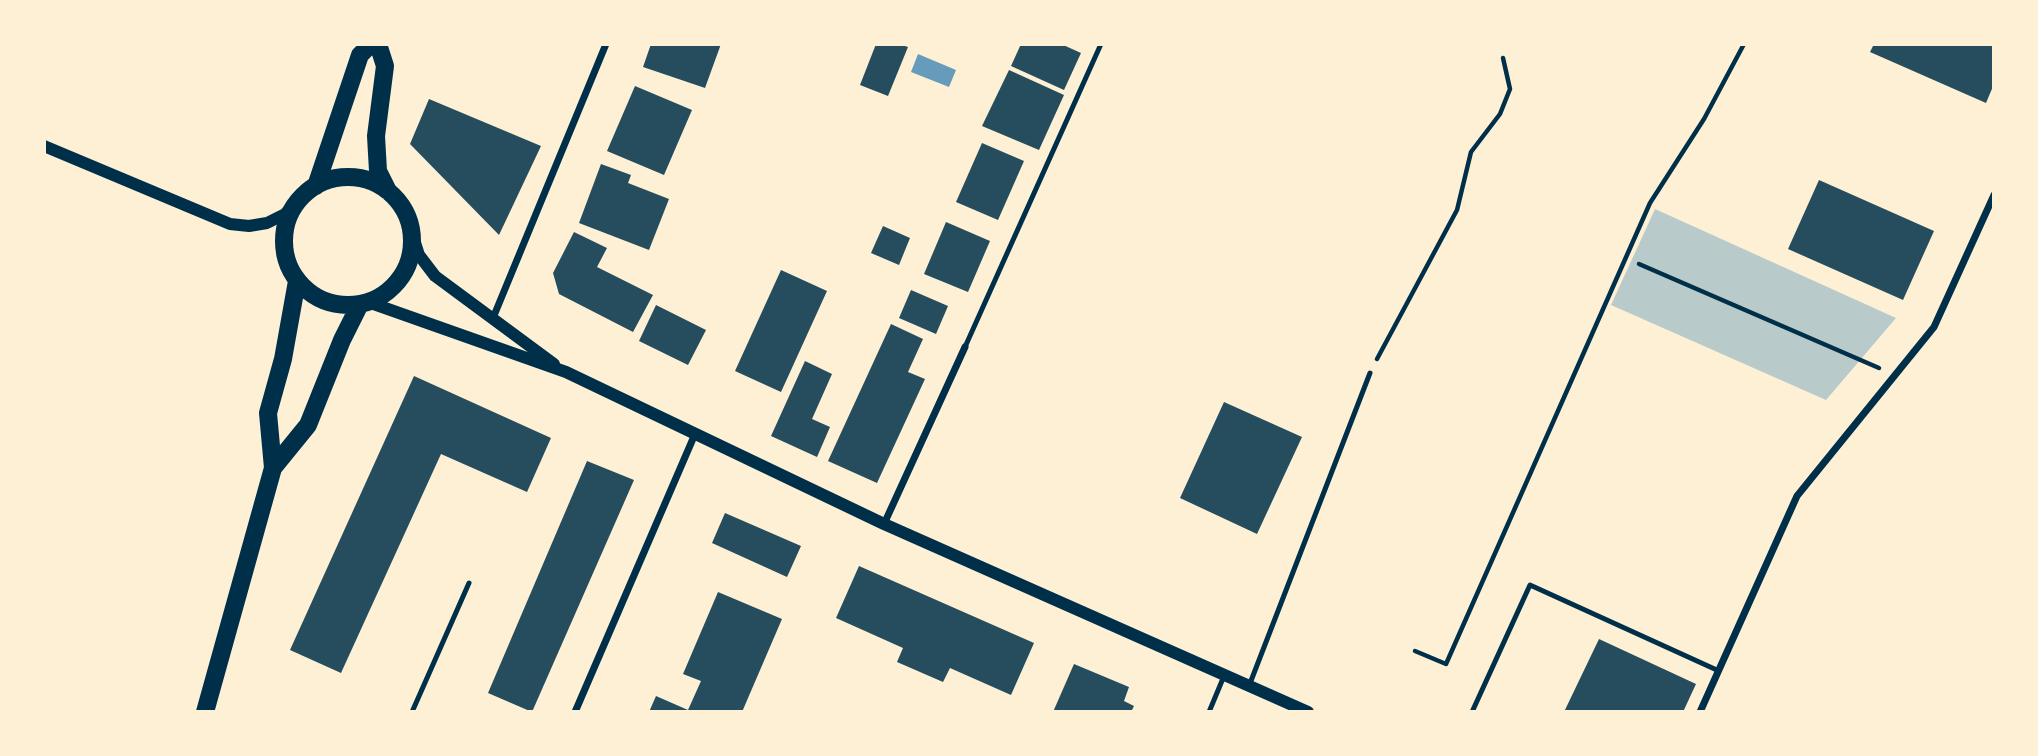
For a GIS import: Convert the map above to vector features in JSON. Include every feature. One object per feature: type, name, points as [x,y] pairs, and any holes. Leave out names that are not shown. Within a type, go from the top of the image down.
[{"type":"main road","points":[[316,186],[360,55],[371,44]]},
{"type":"main road","points":[[378,44],[385,66],[376,136],[378,171],[387,191],[405,212],[412,233],[410,257],[401,278],[388,291],[364,303],[329,303],[315,296],[297,281],[286,260],[283,244],[287,221],[298,201],[316,186],[350,177],[373,182],[387,191]]},
{"type":"main road","points":[[205,712],[273,468],[268,414],[285,347],[297,281]]},
{"type":"main road","points":[[273,468],[308,425],[342,340],[364,303]]},
{"type":"street","points":[[493,318],[606,44]]},
{"type":"street","points":[[44,146],[236,226],[256,226],[273,221],[298,201]]},
{"type":"street","points":[[1700,712],[1797,496],[1934,327],[1994,195]]},
{"type":"street","points":[[412,233],[419,255],[430,271],[566,372]]},
{"type":"street","points":[[364,303],[566,372],[884,524],[1307,712]]},
{"type":"street","points":[[884,524],[965,348]]},
{"type":"street","points":[[575,712],[695,434]]},
{"type":"lane","points":[[965,348],[1101,44]]},
{"type":"lane","points":[[1249,686],[1370,373]]},
{"type":"lane","points":[[412,712],[469,583]]},
{"type":"lane","points":[[1472,712],[1530,585],[1719,671]]},
{"type":"lane","points":[[1209,712],[1224,676]]},
{"type":"path","points":[[1415,651],[1446,664],[1650,203],[1704,119],[1744,44]]},
{"type":"path","points":[[1370,373],[1457,209],[1471,152],[1500,114],[1510,89],[1503,58]]},
{"type":"path","points":[[1639,264],[1895,375]]},
{"type":"shaded area","points":[[1655,209],[1896,318],[1826,400],[1611,305]]},
{"type":"water","points":[[918,54],[956,70],[949,87],[911,72]]},
{"type":"building","points":[[651,44],[721,44],[705,88],[643,67]]},
{"type":"building","points":[[876,44],[899,44],[908,47],[888,96],[860,85]]},
{"type":"building","points":[[1021,44],[1061,44],[1081,53],[1064,90],[1011,66]]},
{"type":"building","points":[[1874,44],[1994,44],[1994,84],[1986,103],[1870,52]]},
{"type":"building","points":[[1009,70],[1064,95],[1039,150],[982,126]]},
{"type":"building","points":[[635,86],[692,110],[664,175],[607,151]]},
{"type":"building","points":[[429,99],[541,146],[499,235],[410,144]]},
{"type":"building","points":[[982,143],[1024,161],[998,220],[956,202]]},
{"type":"building","points":[[601,164],[631,175],[628,183],[669,199],[649,250],[579,223]]},
{"type":"building","points":[[1819,180],[1934,231],[1903,300],[1788,249]]},
{"type":"building","points":[[946,222],[990,241],[968,292],[924,274]]},
{"type":"building","points":[[883,226],[910,238],[899,265],[871,253]]},
{"type":"building","points":[[574,232],[607,248],[597,267],[653,295],[633,332],[559,294],[553,273]]},
{"type":"building","points":[[781,270],[827,291],[781,392],[735,371]]},
{"type":"building","points":[[911,290],[948,306],[936,334],[899,318]]},
{"type":"building","points":[[656,305],[706,330],[688,365],[639,341]]},
{"type":"building","points":[[891,324],[923,339],[908,372],[925,379],[877,483],[828,461]]},
{"type":"building","points":[[805,361],[832,374],[812,419],[830,427],[817,457],[771,436]]},
{"type":"building","points":[[414,376],[551,438],[527,492],[441,454],[341,673],[290,650]]},
{"type":"building","points":[[1224,402],[1302,437],[1257,534],[1180,498]]},
{"type":"building","points":[[587,461],[634,480],[532,712],[488,693]]},
{"type":"building","points":[[725,513],[801,546],[787,577],[712,543]]},
{"type":"building","points":[[859,566],[1034,643],[1011,695],[950,668],[943,682],[897,662],[903,648],[836,618]]},
{"type":"building","points":[[718,592],[782,619],[742,712],[649,712],[656,696],[688,710],[701,681],[683,674]]},
{"type":"building","points":[[1599,639],[1696,684],[1683,712],[1564,712]]},
{"type":"building","points":[[1074,664],[1129,687],[1124,701],[1134,706],[1131,712],[1053,712]]}]
